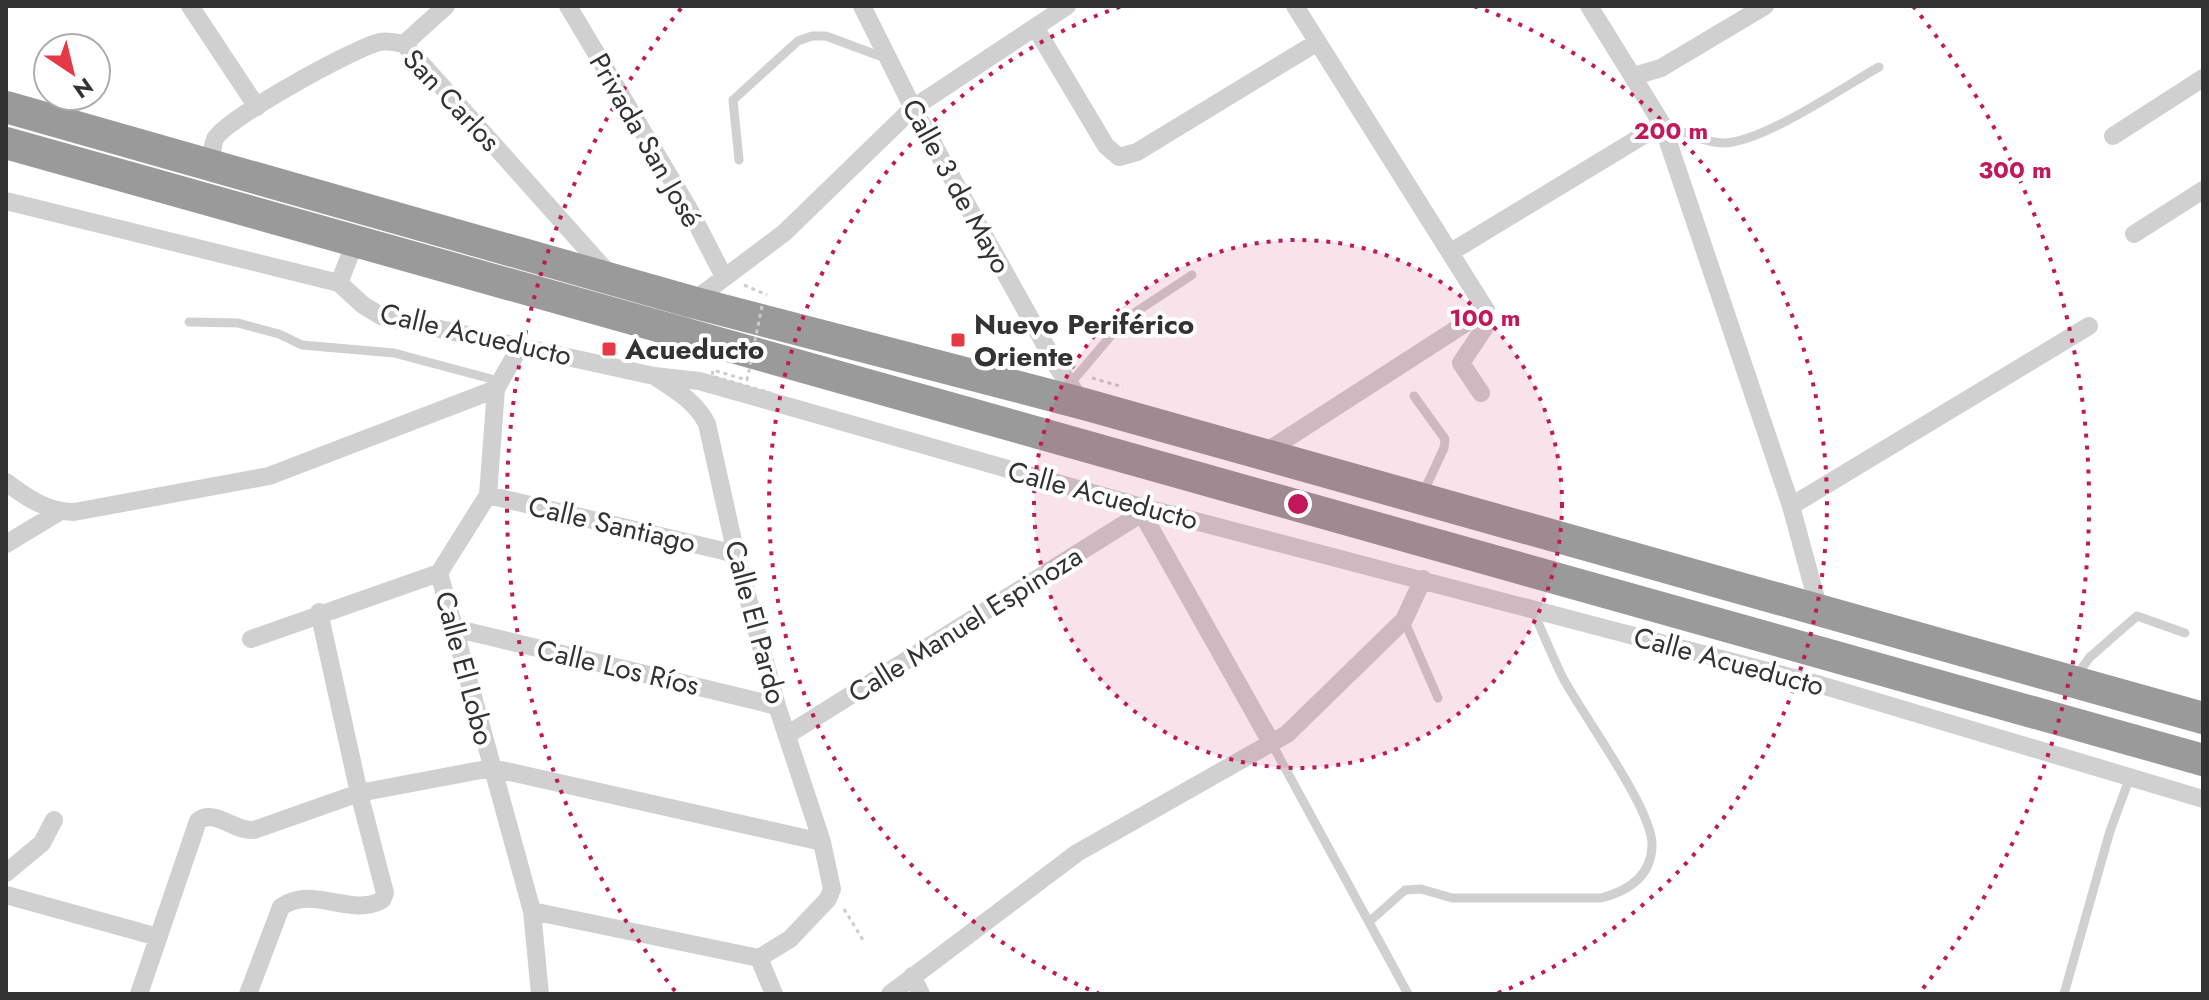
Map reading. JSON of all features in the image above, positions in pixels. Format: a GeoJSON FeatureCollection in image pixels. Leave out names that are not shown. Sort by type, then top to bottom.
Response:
{"type":"FeatureCollection","features":[{"type":"Feature","properties":{"kind":"highway"},"geometry":{"type":"LineString","coordinates":[[6,107],[611,276],[692,302],[1077,394],[1261,455],[2203,718]]}},
{"type":"Feature","properties":{"kind":"highway"},"geometry":{"type":"LineString","coordinates":[[6,143],[356,240],[1828,671],[2203,760]]}},
{"type":"Feature","properties":{"kind":"street"},"geometry":{"type":"LineString","coordinates":[[190,6],[257,107]]}},
{"type":"Feature","properties":{"kind":"street"},"geometry":{"type":"LineString","coordinates":[[404,44],[446,6]]}},
{"type":"Feature","properties":{"kind":"street","name":"Privada San José"},"geometry":{"type":"LineString","coordinates":[[568,6],[689,209],[723,275]]}},
{"type":"Feature","properties":{"kind":"street","name":"Calle 3 de Mayo"},"geometry":{"type":"LineString","coordinates":[[862,6],[913,108],[1077,394]]}},
{"type":"Feature","properties":{"kind":"street"},"geometry":{"type":"LineString","coordinates":[[692,302],[723,275],[784,233],[913,108],[1067,6]]}},
{"type":"Feature","properties":{"kind":"street"},"geometry":{"type":"LineString","coordinates":[[1295,6],[1486,310],[1485,327],[1461,363],[1481,393]]}},
{"type":"Feature","properties":{"kind":"street"},"geometry":{"type":"LineString","coordinates":[[1589,6],[1662,124],[1791,506],[1820,613]]}},
{"type":"Feature","properties":{"kind":"street"},"geometry":{"type":"LineString","coordinates":[[1634,76],[1661,68],[1765,6]]}},
{"type":"Feature","properties":{"kind":"street"},"geometry":{"type":"LineString","coordinates":[[1035,27],[1106,146],[1119,157],[1137,152],[1316,43]]}},
{"type":"Feature","properties":{"kind":"street","name":"San Carlos"},"geometry":{"type":"LineString","coordinates":[[212,163],[214,140],[257,107],[356,50],[383,41],[404,44],[611,276]]}},
{"type":"Feature","properties":{"kind":"street"},"geometry":{"type":"LineString","coordinates":[[2113,136],[2203,78]]}},
{"type":"Feature","properties":{"kind":"street"},"geometry":{"type":"LineString","coordinates":[[1451,252],[1662,124]]}},
{"type":"Feature","properties":{"kind":"street"},"geometry":{"type":"LineString","coordinates":[[2134,234],[2203,190]]}},
{"type":"Feature","properties":{"kind":"street","name":"Calle Acueducto"},"geometry":{"type":"LineString","coordinates":[[6,201],[339,283],[363,305],[381,316],[654,376],[699,381],[1140,510],[1531,608],[1828,671],[2130,777],[2203,799]]}},
{"type":"Feature","properties":{"kind":"street"},"geometry":{"type":"LineString","coordinates":[[339,283],[356,240]]}},
{"type":"Feature","properties":{"kind":"street"},"geometry":{"type":"LineString","coordinates":[[1261,455],[1486,310]]}},
{"type":"Feature","properties":{"kind":"street"},"geometry":{"type":"LineString","coordinates":[[1791,506],[2089,326]]}},
{"type":"Feature","properties":{"kind":"street","name":"Calle El Lobo"},"geometry":{"type":"LineString","coordinates":[[521,345],[498,385],[488,495],[439,573],[458,629],[532,911],[540,994]]}},
{"type":"Feature","properties":{"kind":"street","name":"Calle El Pardo"},"geometry":{"type":"LineString","coordinates":[[654,376],[685,396],[701,411],[707,424],[736,554],[777,706],[822,842],[832,889]]}},
{"type":"Feature","properties":{"kind":"street"},"geometry":{"type":"LineString","coordinates":[[6,544],[59,512],[269,476],[498,385]]}},
{"type":"Feature","properties":{"kind":"street"},"geometry":{"type":"LineString","coordinates":[[6,482],[26,497],[59,512]]}},
{"type":"Feature","properties":{"kind":"street","name":"Calle Santiago"},"geometry":{"type":"LineString","coordinates":[[488,495],[736,554]]}},
{"type":"Feature","properties":{"kind":"street"},"geometry":{"type":"LineString","coordinates":[[1140,510],[1272,744]]}},
{"type":"Feature","properties":{"kind":"street","name":"Calle Manuel Espinoza"},"geometry":{"type":"LineString","coordinates":[[787,735],[1140,510]]}},
{"type":"Feature","properties":{"kind":"street"},"geometry":{"type":"LineString","coordinates":[[251,639],[319,612],[439,573]]}},
{"type":"Feature","properties":{"kind":"street"},"geometry":{"type":"LineString","coordinates":[[890,994],[1077,853],[1287,734],[1404,620],[1423,579]]}},
{"type":"Feature","properties":{"kind":"street"},"geometry":{"type":"LineString","coordinates":[[248,994],[281,907],[293,899],[307,897],[366,907],[382,900],[385,884],[359,793],[319,612]]}},
{"type":"Feature","properties":{"kind":"street","name":"Calle Los Ríos"},"geometry":{"type":"LineString","coordinates":[[458,629],[777,706]]}},
{"type":"Feature","properties":{"kind":"street"},"geometry":{"type":"LineString","coordinates":[[139,994],[198,821],[204,816],[244,831],[254,830],[359,793],[492,768],[822,842]]}},
{"type":"Feature","properties":{"kind":"street"},"geometry":{"type":"LineString","coordinates":[[6,873],[42,843],[54,820]]}},
{"type":"Feature","properties":{"kind":"street"},"geometry":{"type":"LineString","coordinates":[[532,911],[759,958],[776,949],[828,899],[832,889]]}},
{"type":"Feature","properties":{"kind":"street"},"geometry":{"type":"LineString","coordinates":[[6,895],[158,937]]}},
{"type":"Feature","properties":{"kind":"street"},"geometry":{"type":"LineString","coordinates":[[759,958],[774,994]]}},
{"type":"Feature","properties":{"kind":"street"},"geometry":{"type":"LineString","coordinates":[[912,976],[921,994]]}},
{"type":"Feature","properties":{"kind":"lane"},"geometry":{"type":"LineString","coordinates":[[739,160],[733,100],[798,41],[826,36],[888,59]]}},
{"type":"Feature","properties":{"kind":"lane"},"geometry":{"type":"LineString","coordinates":[[1662,124],[1719,143],[1739,142],[1879,67]]}},
{"type":"Feature","properties":{"kind":"lane"},"geometry":{"type":"LineString","coordinates":[[1077,394],[1125,319],[1192,275]]}},
{"type":"Feature","properties":{"kind":"lane"},"geometry":{"type":"LineString","coordinates":[[189,322],[238,323],[279,334],[302,345],[394,353],[498,385]]}},
{"type":"Feature","properties":{"kind":"lane"},"geometry":{"type":"LineString","coordinates":[[1414,396],[1445,439],[1444,448],[1419,499]]}},
{"type":"Feature","properties":{"kind":"lane"},"geometry":{"type":"LineString","coordinates":[[1369,922],[1405,890],[1421,889],[1452,898],[1601,898],[1624,892],[1649,864],[1653,843],[1640,809],[1564,679],[1531,608]]}},
{"type":"Feature","properties":{"kind":"lane"},"geometry":{"type":"LineString","coordinates":[[2072,682],[2090,657],[2137,616],[2185,633]]}},
{"type":"Feature","properties":{"kind":"lane"},"geometry":{"type":"LineString","coordinates":[[1404,620],[1438,698]]}},
{"type":"Feature","properties":{"kind":"lane"},"geometry":{"type":"LineString","coordinates":[[1272,744],[1408,994]]}},
{"type":"Feature","properties":{"kind":"lane"},"geometry":{"type":"LineString","coordinates":[[2064,994],[2110,831],[2130,777]]}},
{"type":"Feature","properties":{"kind":"path"},"geometry":{"type":"LineString","coordinates":[[762,306],[747,380],[713,370],[712,376],[771,393]]}},
{"type":"Feature","properties":{"kind":"path"},"geometry":{"type":"LineString","coordinates":[[832,889],[863,940]]}},
{"type":"Feature","properties":{"kind":"place","name":"Nuevo Periférico Oriente"},"geometry":{"type":"Point","coordinates":[958,340]}},
{"type":"Feature","properties":{"kind":"place","name":"Acueducto"},"geometry":{"type":"Point","coordinates":[609,349]}}]}
